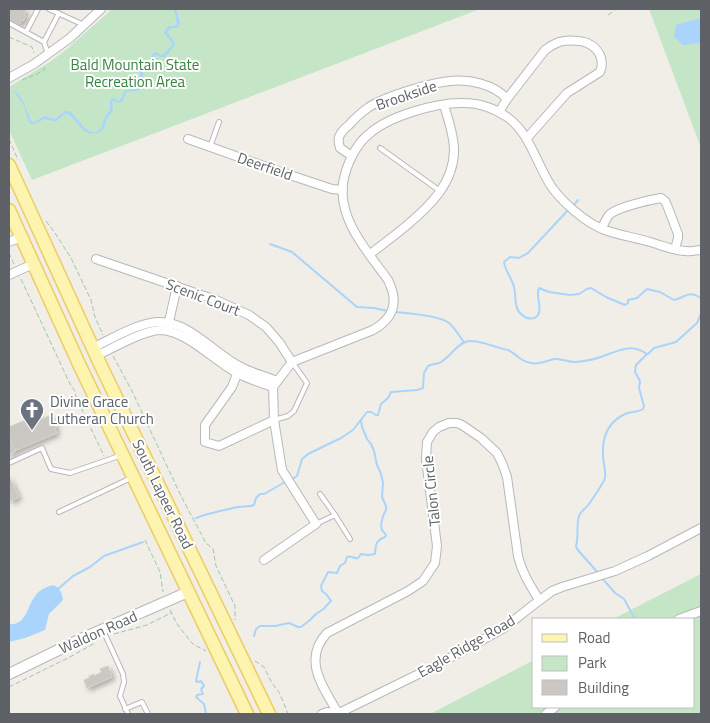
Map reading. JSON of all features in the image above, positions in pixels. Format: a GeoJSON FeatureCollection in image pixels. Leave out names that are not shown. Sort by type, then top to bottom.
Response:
{"type":"FeatureCollection","features":[{"type":"Feature","properties":{"kind":"main road","name":"South Lapeer Road"},"geometry":{"type":"LineString","coordinates":[[14,165],[41,224],[94,352],[269,714]]}},
{"type":"Feature","properties":{"kind":"main road","name":"South Lapeer Road"},"geometry":{"type":"LineString","coordinates":[[9,210],[16,236],[33,264],[247,714]]}},
{"type":"Feature","properties":{"kind":"main road"},"geometry":{"type":"LineString","coordinates":[[16,236],[22,233],[28,234],[41,224]]}},
{"type":"Feature","properties":{"kind":"main road"},"geometry":{"type":"LineString","coordinates":[[55,312],[64,307],[75,310]]}},
{"type":"Feature","properties":{"kind":"street"},"geometry":{"type":"LineString","coordinates":[[9,78],[28,68],[70,38],[101,9]]}},
{"type":"Feature","properties":{"kind":"street"},"geometry":{"type":"LineString","coordinates":[[499,112],[545,50],[551,45],[569,41],[587,43],[600,54],[603,60],[600,72],[567,93],[527,138]]}},
{"type":"Feature","properties":{"kind":"street","name":"Brookside"},"geometry":{"type":"LineString","coordinates":[[352,156],[340,148],[338,142],[340,136],[354,119],[370,107],[384,100],[413,90],[450,81],[469,82],[487,86],[503,94],[507,99]]}},
{"type":"Feature","properties":{"kind":"street"},"geometry":{"type":"LineString","coordinates":[[264,560],[316,524],[282,470],[274,420],[275,384],[292,362],[373,330],[382,325],[394,307],[392,287],[352,228],[348,219],[343,190],[343,182],[352,156],[359,144],[368,134],[383,123],[410,112],[434,106],[463,103],[481,105],[499,112],[508,117],[527,138],[538,164],[551,186],[567,205],[578,214],[602,228],[684,251],[701,250]]}},
{"type":"Feature","properties":{"kind":"street"},"geometry":{"type":"LineString","coordinates":[[370,254],[422,212],[440,191],[450,174],[454,151],[444,105]]}},
{"type":"Feature","properties":{"kind":"street","name":"Deerfield"},"geometry":{"type":"LineString","coordinates":[[188,139],[275,170],[343,190]]}},
{"type":"Feature","properties":{"kind":"street"},"geometry":{"type":"LineString","coordinates":[[602,228],[611,214],[624,208],[660,198],[665,200],[678,234],[676,249]]}},
{"type":"Feature","properties":{"kind":"street","name":"Scenic Court"},"geometry":{"type":"LineString","coordinates":[[96,259],[216,300],[249,315],[266,327],[292,362]]}},
{"type":"Feature","properties":{"kind":"street"},"geometry":{"type":"LineString","coordinates":[[9,276],[33,264]]}},
{"type":"Feature","properties":{"kind":"street"},"geometry":{"type":"LineString","coordinates":[[168,327],[177,286]]}},
{"type":"Feature","properties":{"kind":"street"},"geometry":{"type":"LineString","coordinates":[[94,352],[168,327],[238,370],[275,384]]}},
{"type":"Feature","properties":{"kind":"street"},"geometry":{"type":"LineString","coordinates":[[238,370],[232,387],[205,424],[205,442],[219,446],[274,420]]}},
{"type":"Feature","properties":{"kind":"street","name":"Talon Circle"},"geometry":{"type":"LineString","coordinates":[[338,714],[316,670],[314,661],[317,648],[320,640],[327,633],[408,591],[423,581],[435,563],[437,546],[426,459],[427,442],[433,432],[439,427],[449,423],[456,423],[462,426],[481,438],[500,458],[506,470],[520,567],[540,600]]}},
{"type":"Feature","properties":{"kind":"street","name":"Eagle Ridge Road"},"geometry":{"type":"LineString","coordinates":[[322,714],[327,712],[338,714],[435,666],[504,628],[552,591],[615,571],[701,528]]}},
{"type":"Feature","properties":{"kind":"street","name":"Waldon Road"},"geometry":{"type":"LineString","coordinates":[[9,674],[105,633],[188,592]]}},
{"type":"Feature","properties":{"kind":"street"},"geometry":{"type":"LineString","coordinates":[[682,618],[701,611]]}},
{"type":"Feature","properties":{"kind":"lane"},"geometry":{"type":"LineString","coordinates":[[26,32],[38,9]]}},
{"type":"Feature","properties":{"kind":"lane"},"geometry":{"type":"LineString","coordinates":[[49,9],[84,25]]}},
{"type":"Feature","properties":{"kind":"lane"},"geometry":{"type":"LineString","coordinates":[[44,42],[59,13]]}},
{"type":"Feature","properties":{"kind":"lane"},"geometry":{"type":"LineString","coordinates":[[9,23],[44,42],[48,54]]}},
{"type":"Feature","properties":{"kind":"lane"},"geometry":{"type":"LineString","coordinates":[[210,147],[219,122]]}},
{"type":"Feature","properties":{"kind":"lane"},"geometry":{"type":"LineString","coordinates":[[380,148],[440,191]]}},
{"type":"Feature","properties":{"kind":"lane"},"geometry":{"type":"LineString","coordinates":[[274,420],[288,416],[294,411],[307,384],[292,362]]}},
{"type":"Feature","properties":{"kind":"lane"},"geometry":{"type":"LineString","coordinates":[[9,463],[42,448],[51,469],[70,473],[122,454]]}},
{"type":"Feature","properties":{"kind":"lane"},"geometry":{"type":"LineString","coordinates":[[59,512],[134,478]]}},
{"type":"Feature","properties":{"kind":"lane"},"geometry":{"type":"LineString","coordinates":[[320,494],[350,539]]}},
{"type":"Feature","properties":{"kind":"lane"},"geometry":{"type":"LineString","coordinates":[[316,524],[335,515]]}},
{"type":"Feature","properties":{"kind":"lane"},"geometry":{"type":"LineString","coordinates":[[105,633],[123,674],[124,682],[120,696],[128,714]]}},
{"type":"Feature","properties":{"kind":"lane"},"geometry":{"type":"LineString","coordinates":[[125,709],[142,702],[148,714]]}},
{"type":"Feature","properties":{"kind":"path"},"geometry":{"type":"LineString","coordinates":[[608,15],[616,9]]}},
{"type":"Feature","properties":{"kind":"path"},"geometry":{"type":"LineString","coordinates":[[9,37],[32,47],[36,56]]}},
{"type":"Feature","properties":{"kind":"path"},"geometry":{"type":"LineString","coordinates":[[17,82],[46,69],[42,64]]}},
{"type":"Feature","properties":{"kind":"path"},"geometry":{"type":"LineString","coordinates":[[9,140],[14,165]]}},
{"type":"Feature","properties":{"kind":"path"},"geometry":{"type":"LineString","coordinates":[[41,224],[55,233],[71,258],[91,300],[105,339]]}},
{"type":"Feature","properties":{"kind":"path"},"geometry":{"type":"LineString","coordinates":[[9,252],[16,268]]}},
{"type":"Feature","properties":{"kind":"path"},"geometry":{"type":"LineString","coordinates":[[18,273],[75,391],[104,457]]}},
{"type":"Feature","properties":{"kind":"path"},"geometry":{"type":"LineString","coordinates":[[111,352],[204,539],[213,549],[216,566],[235,606],[236,624]]}},
{"type":"Feature","properties":{"kind":"path"},"geometry":{"type":"LineString","coordinates":[[145,540],[160,572],[164,596]]}},
{"type":"Feature","properties":{"kind":"path"},"geometry":{"type":"LineString","coordinates":[[169,607],[177,624],[191,642],[204,649],[209,655]]}},
{"type":"Feature","properties":{"kind":"path"},"geometry":{"type":"LineString","coordinates":[[9,687],[68,658],[105,633],[147,625],[171,612]]}},
{"type":"Feature","properties":{"kind":"path"},"geometry":{"type":"LineString","coordinates":[[254,660],[264,667],[280,694],[288,714]]}},
{"type":"Feature","properties":{"kind":"green space","name":"Bald Mountain State Recreation Area"},"geometry":{"type":"Polygon","coordinates":[[[112,9],[480,9],[32,180],[9,130],[9,87],[50,62],[112,9]]]}},
{"type":"Feature","properties":{"kind":"green space"},"geometry":{"type":"Polygon","coordinates":[[[649,9],[701,9],[701,148],[649,9]]]}},
{"type":"Feature","properties":{"kind":"green space"},"geometry":{"type":"Polygon","coordinates":[[[701,574],[701,714],[430,714],[532,661],[532,708],[695,708],[695,618],[615,618],[701,574]]]}},
{"type":"Feature","properties":{"kind":"water"},"geometry":{"type":"Polygon","coordinates":[[[174,9],[176,9],[180,23],[177,28],[171,28],[167,32],[175,43],[174,46],[165,57],[154,55],[152,64],[143,73],[145,84],[141,89],[126,92],[123,101],[119,103],[112,101],[113,111],[107,118],[104,128],[99,133],[92,134],[85,131],[66,113],[56,121],[44,119],[35,124],[30,124],[23,104],[13,90],[20,96],[32,122],[44,116],[55,119],[65,111],[69,111],[89,131],[97,132],[110,110],[110,100],[113,98],[118,101],[121,99],[124,91],[141,86],[140,72],[150,63],[152,54],[155,52],[161,55],[164,54],[172,45],[164,33],[167,27],[177,25],[174,9]]]}},
{"type":"Feature","properties":{"kind":"water"},"geometry":{"type":"Polygon","coordinates":[[[701,18],[701,43],[683,45],[674,37],[676,25],[701,18]]]}},
{"type":"Feature","properties":{"kind":"water"},"geometry":{"type":"Polygon","coordinates":[[[53,585],[60,591],[63,600],[49,614],[45,630],[9,642],[9,624],[20,622],[38,593],[44,588],[53,585]]]}},
{"type":"Feature","properties":{"kind":"building"},"geometry":{"type":"Polygon","coordinates":[[[9,9],[26,9],[24,15],[26,16],[19,25],[9,20],[9,9]]]}},
{"type":"Feature","properties":{"kind":"building","name":"Divine Grace Lutheran Church"},"geometry":{"type":"Polygon","coordinates":[[[40,414],[42,419],[51,415],[57,433],[14,450],[9,436],[9,427],[40,414]]]}},
{"type":"Feature","properties":{"kind":"building"},"geometry":{"type":"Polygon","coordinates":[[[9,436],[16,451],[10,454],[11,457],[9,458],[9,436]]]}},
{"type":"Feature","properties":{"kind":"building"},"geometry":{"type":"Polygon","coordinates":[[[9,476],[19,497],[10,501],[9,499],[9,476]]]}},
{"type":"Feature","properties":{"kind":"building"},"geometry":{"type":"Polygon","coordinates":[[[108,666],[112,677],[87,688],[84,680],[89,678],[89,676],[102,672],[100,669],[108,666]]]}},
{"type":"Feature","properties":{"kind":"waterway"},"geometry":{"type":"LineString","coordinates":[[573,206],[578,200]]}},
{"type":"Feature","properties":{"kind":"waterway"},"geometry":{"type":"LineString","coordinates":[[569,209],[528,253],[519,258],[510,257],[504,262],[514,287],[517,308],[522,315],[531,319],[538,315],[540,309],[539,288],[549,292],[570,295],[579,294],[591,288],[625,305],[628,303],[628,300],[637,298],[647,289],[660,292],[674,300],[690,294],[701,298]]}},
{"type":"Feature","properties":{"kind":"waterway"},"geometry":{"type":"LineString","coordinates":[[270,244],[292,252],[357,307],[388,311]]}},
{"type":"Feature","properties":{"kind":"waterway"},"geometry":{"type":"LineString","coordinates":[[395,312],[439,318],[449,323],[464,342]]}},
{"type":"Feature","properties":{"kind":"waterway"},"geometry":{"type":"LineString","coordinates":[[599,574],[576,546],[579,516],[605,478],[603,458],[605,436],[610,426],[619,417],[643,409],[644,406],[639,388],[640,381],[635,372],[636,365],[654,348],[676,342],[697,323],[701,314]]}},
{"type":"Feature","properties":{"kind":"waterway"},"geometry":{"type":"LineString","coordinates":[[292,479],[297,476],[302,459],[308,454],[353,430],[367,412],[378,415],[381,404],[388,398],[391,392],[423,388],[424,373],[428,366],[443,361],[466,342],[480,342],[508,350],[524,361],[534,363],[554,359],[573,362],[584,361],[599,358],[626,348],[636,349],[647,354]]}},
{"type":"Feature","properties":{"kind":"waterway"},"geometry":{"type":"LineString","coordinates":[[254,636],[256,629],[260,626],[275,626],[289,623],[301,627],[331,601],[322,591],[321,586],[328,572],[337,573],[347,557],[358,558],[361,554],[375,554],[379,540],[386,535],[381,525],[386,510],[382,497],[383,483],[374,451],[367,439],[361,421]]}},
{"type":"Feature","properties":{"kind":"waterway"},"geometry":{"type":"LineString","coordinates":[[196,518],[222,510],[254,505],[256,498],[260,494],[264,494],[287,481]]}},
{"type":"Feature","properties":{"kind":"waterway"},"geometry":{"type":"LineString","coordinates":[[58,589],[73,576],[90,567],[104,556],[143,542]]}},
{"type":"Feature","properties":{"kind":"waterway"},"geometry":{"type":"LineString","coordinates":[[602,578],[615,593],[624,599],[634,618]]}},
{"type":"Feature","properties":{"kind":"waterway"},"geometry":{"type":"LineString","coordinates":[[200,662],[196,681],[201,681],[204,686],[201,689],[203,694],[196,697],[204,704],[206,714]]}},
{"type":"Feature","properties":{"kind":"place","name":"Divine Grace Lutheran Church"},"geometry":{"type":"Point","coordinates":[32,431]}}]}
